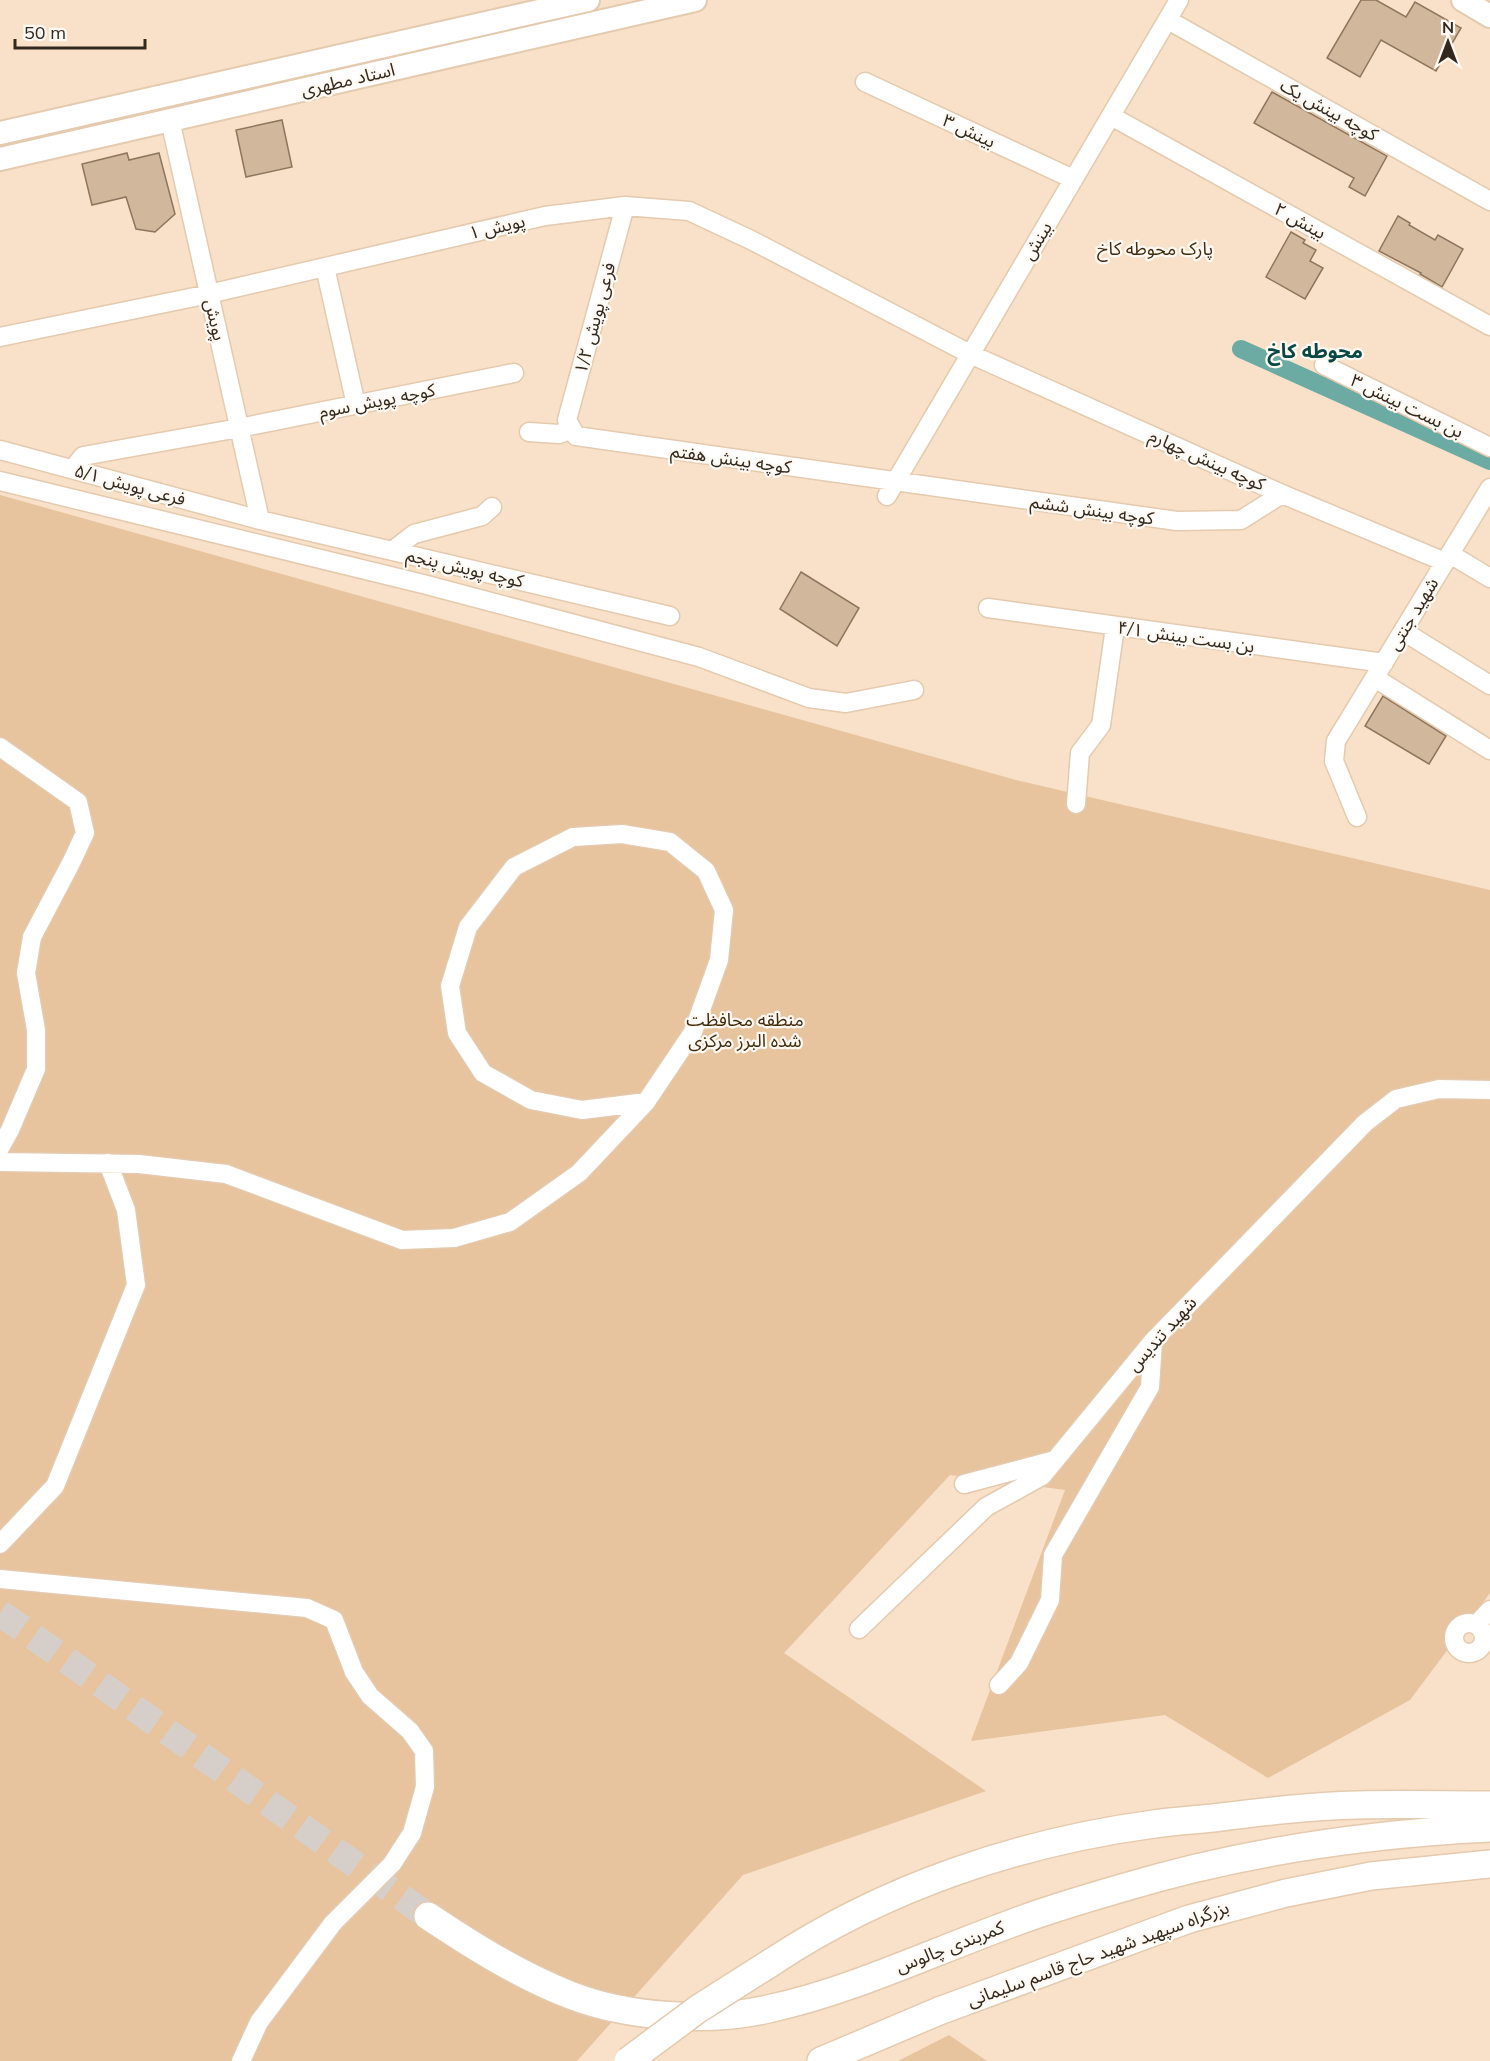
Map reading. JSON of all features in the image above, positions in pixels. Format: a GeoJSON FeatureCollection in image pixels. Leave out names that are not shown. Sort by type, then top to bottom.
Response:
{"type":"FeatureCollection","features":[{"type":"Feature","properties":{"kind":"highway"},"geometry":{"type":"LineString","coordinates":[[628,2061],[698,2009],[794,1947],[902,1892],[992,1859],[1072,1838],[1154,1824],[1296,1809],[1357,1805],[1488,1821]]}},
{"type":"Feature","properties":{"kind":"highway","name":"کمربندی چالوس"},"geometry":{"type":"LineString","coordinates":[[429,1916],[470,1944],[520,1972],[571,1996],[635,2012],[660,2015],[728,2015],[766,2010],[814,1997],[1012,1923],[1123,1887],[1230,1860],[1359,1838],[1488,1821]]}},
{"type":"Feature","properties":{"kind":"highway","name":"بزرگراه سپهبد شهید حاج قاسم سلیمانی"},"geometry":{"type":"LineString","coordinates":[[821,2061],[939,2011],[1188,1919],[1286,1893],[1371,1876],[1490,1863]]}},
{"type":"Feature","properties":{"kind":"main road","name":"استاد مطهری"},"geometry":{"type":"LineString","coordinates":[[0,133],[588,0]]}},
{"type":"Feature","properties":{"kind":"main road","name":"استاد مطهری"},"geometry":{"type":"LineString","coordinates":[[0,159],[695,0]]}},
{"type":"Feature","properties":{"kind":"main road"},"geometry":{"type":"LineString","coordinates":[[1463,0],[1490,16]]}},
{"type":"Feature","properties":{"kind":"street","name":"بینش"},"geometry":{"type":"LineString","coordinates":[[891,489],[1179,0]]}},
{"type":"Feature","properties":{"kind":"street","name":"کوچه بینش یک"},"geometry":{"type":"LineString","coordinates":[[1168,20],[1490,201]]}},
{"type":"Feature","properties":{"kind":"street","name":"بینش ۳"},"geometry":{"type":"LineString","coordinates":[[865,82],[1073,179]]}},
{"type":"Feature","properties":{"kind":"street","name":"بینش ۲"},"geometry":{"type":"LineString","coordinates":[[1111,116],[1490,326]]}},
{"type":"Feature","properties":{"kind":"street","name":"پویش"},"geometry":{"type":"LineString","coordinates":[[170,120],[260,520]]}},
{"type":"Feature","properties":{"kind":"street","name":"پویش ۱"},"geometry":{"type":"LineString","coordinates":[[0,337],[209,294],[545,216],[625,206],[689,211],[751,240],[970,354]]}},
{"type":"Feature","properties":{"kind":"street","name":"فرعی پویش ۱/۲"},"geometry":{"type":"LineString","coordinates":[[572,429],[567,420],[625,206]]}},
{"type":"Feature","properties":{"kind":"street"},"geometry":{"type":"LineString","coordinates":[[325,267],[356,405]]}},
{"type":"Feature","properties":{"kind":"street","name":"کوچه بینش چهارم"},"geometry":{"type":"LineString","coordinates":[[970,354],[1282,494],[1447,558],[1490,578]]}},
{"type":"Feature","properties":{"kind":"street","name":"بن بست بینش ۳"},"geometry":{"type":"LineString","coordinates":[[1324,365],[1490,447]]}},
{"type":"Feature","properties":{"kind":"street","name":"کوچه پویش سوم"},"geometry":{"type":"LineString","coordinates":[[73,469],[83,456],[514,374]]}},
{"type":"Feature","properties":{"kind":"street"},"geometry":{"type":"LineString","coordinates":[[529,432],[559,434],[572,429]]}},
{"type":"Feature","properties":{"kind":"street","name":"کوچه بینش هفتم"},"geometry":{"type":"LineString","coordinates":[[572,429],[576,436],[891,489]]}},
{"type":"Feature","properties":{"kind":"street","name":"فرعی پویش ۵/۱"},"geometry":{"type":"LineString","coordinates":[[0,450],[260,520]]}},
{"type":"Feature","properties":{"kind":"street"},"geometry":{"type":"LineString","coordinates":[[0,481],[423,584],[699,657],[809,698],[846,703],[914,690]]}},
{"type":"Feature","properties":{"kind":"street","name":"شهید جنتی"},"geometry":{"type":"LineString","coordinates":[[1357,817],[1334,761],[1336,741],[1490,488]]}},
{"type":"Feature","properties":{"kind":"street","name":"کوچه بینش ششم"},"geometry":{"type":"LineString","coordinates":[[891,489],[1177,521],[1241,520],[1282,494]]}},
{"type":"Feature","properties":{"kind":"street"},"geometry":{"type":"LineString","coordinates":[[392,551],[414,534],[482,516],[492,507]]}},
{"type":"Feature","properties":{"kind":"street","name":"کوچه پویش پنجم"},"geometry":{"type":"LineString","coordinates":[[260,520],[670,616]]}},
{"type":"Feature","properties":{"kind":"street","name":"بن بست بینش ۴/۱"},"geometry":{"type":"LineString","coordinates":[[988,609],[1379,670]]}},
{"type":"Feature","properties":{"kind":"street"},"geometry":{"type":"LineString","coordinates":[[1076,804],[1080,753],[1101,725],[1114,627]]}},
{"type":"Feature","properties":{"kind":"street"},"geometry":{"type":"LineString","coordinates":[[1403,632],[1490,685]]}},
{"type":"Feature","properties":{"kind":"street"},"geometry":{"type":"LineString","coordinates":[[1379,670],[1490,750]]}},
{"type":"Feature","properties":{"kind":"street"},"geometry":{"type":"LineString","coordinates":[[0,747],[78,802],[85,833],[32,937],[26,973],[36,1030],[36,1070],[0,1148]]}},
{"type":"Feature","properties":{"kind":"street"},"geometry":{"type":"LineString","coordinates":[[0,1162],[139,1164],[226,1174],[402,1240],[454,1238],[510,1222],[579,1173],[646,1102],[693,1032],[719,960],[724,910],[706,871],[670,842],[622,834],[573,837],[514,867],[468,927],[450,986],[457,1033],[483,1073],[531,1100],[582,1110],[646,1102]]}},
{"type":"Feature","properties":{"kind":"street","name":"شهید تندیس"},"geometry":{"type":"LineString","coordinates":[[859,1629],[986,1507],[1041,1476],[1153,1341],[1365,1123],[1396,1099],[1439,1089],[1490,1090]]}},
{"type":"Feature","properties":{"kind":"street"},"geometry":{"type":"LineString","coordinates":[[0,1544],[55,1486],[136,1285],[126,1209],[108,1163]]}},
{"type":"Feature","properties":{"kind":"street"},"geometry":{"type":"LineString","coordinates":[[999,1685],[1019,1663],[1050,1600],[1053,1555],[1150,1387],[1153,1341]]}},
{"type":"Feature","properties":{"kind":"street"},"geometry":{"type":"LineString","coordinates":[[964,1484],[1055,1460]]}},
{"type":"Feature","properties":{"kind":"street"},"geometry":{"type":"LineString","coordinates":[[0,1579],[307,1608],[334,1620],[354,1672],[370,1696],[410,1731],[424,1751],[425,1787],[412,1833],[392,1864],[333,1923],[259,2022],[241,2061]]}},
{"type":"Feature","properties":{"kind":"street"},"geometry":{"type":"LineString","coordinates":[[1476,1625],[1490,1611]]}},
{"type":"Feature","properties":{"kind":"street"},"geometry":{"type":"LineString","coordinates":[[1467,1623],[1476,1625],[1480,1628],[1484,1638],[1485,1651],[1473,1653],[1459,1650],[1454,1641],[1455,1632],[1467,1623]]}},
{"type":"Feature","properties":{"kind":"green space","name":"منطقه محافظت شده البرز مرکزی"},"geometry":{"type":"Polygon","coordinates":[[[0,0],[1490,0],[1490,2061],[0,2061],[0,0]]]}},
{"type":"Feature","properties":{"kind":"green space"},"geometry":{"type":"Polygon","coordinates":[[[0,495],[1016,780],[1490,890],[1490,1593],[1410,1700],[1268,1778],[1165,1715],[971,1741],[1065,1490],[950,1475],[784,1653],[986,1791],[743,1875],[577,2061],[0,2061],[0,495]]]}},
{"type":"Feature","properties":{"kind":"green space"},"geometry":{"type":"Polygon","coordinates":[[[949,2035],[987,2061],[898,2061],[949,2035]]]}},
{"type":"Feature","properties":{"kind":"building"},"geometry":{"type":"Polygon","coordinates":[[[1361,0],[1376,0],[1406,17],[1415,2],[1461,28],[1436,71],[1381,40],[1360,77],[1327,58],[1361,0]]]}},
{"type":"Feature","properties":{"kind":"building"},"geometry":{"type":"Polygon","coordinates":[[[1272,92],[1387,156],[1365,196],[1349,187],[1354,178],[1254,123],[1272,92]]]}},
{"type":"Feature","properties":{"kind":"building"},"geometry":{"type":"Polygon","coordinates":[[[282,120],[292,167],[246,177],[236,130],[282,120]]]}},
{"type":"Feature","properties":{"kind":"building"},"geometry":{"type":"Polygon","coordinates":[[[127,153],[129,160],[159,153],[175,214],[155,232],[136,229],[126,197],[92,205],[82,164],[127,153]]]}},
{"type":"Feature","properties":{"kind":"building"},"geometry":{"type":"Polygon","coordinates":[[[1398,216],[1435,240],[1438,235],[1463,249],[1442,287],[1379,251],[1398,216]]]}},
{"type":"Feature","properties":{"kind":"building"},"geometry":{"type":"Polygon","coordinates":[[[1291,232],[1305,240],[1303,243],[1316,250],[1310,261],[1323,268],[1305,299],[1266,277],[1291,232]]]}},
{"type":"Feature","properties":{"kind":"building"},"geometry":{"type":"Polygon","coordinates":[[[801,572],[859,608],[837,646],[780,609],[801,572]]]}},
{"type":"Feature","properties":{"kind":"building"},"geometry":{"type":"Polygon","coordinates":[[[1383,696],[1446,736],[1429,764],[1365,726],[1383,696]]]}},
{"type":"Feature","properties":{"kind":"waterway"},"geometry":{"type":"LineString","coordinates":[[1241,349],[1490,461]]}},
{"type":"Feature","properties":{"kind":"tunnel"},"geometry":{"type":"LineString","coordinates":[[0,1613],[428,1916]]}},
{"type":"Feature","properties":{"kind":"district","name":"محوطه کاخ"},"geometry":{"type":"Point","coordinates":[1315,351]}},
{"type":"Feature","properties":{"kind":"park label","name":"پارک محوطه کاخ"},"geometry":{"type":"Point","coordinates":[1155,249]}}]}
